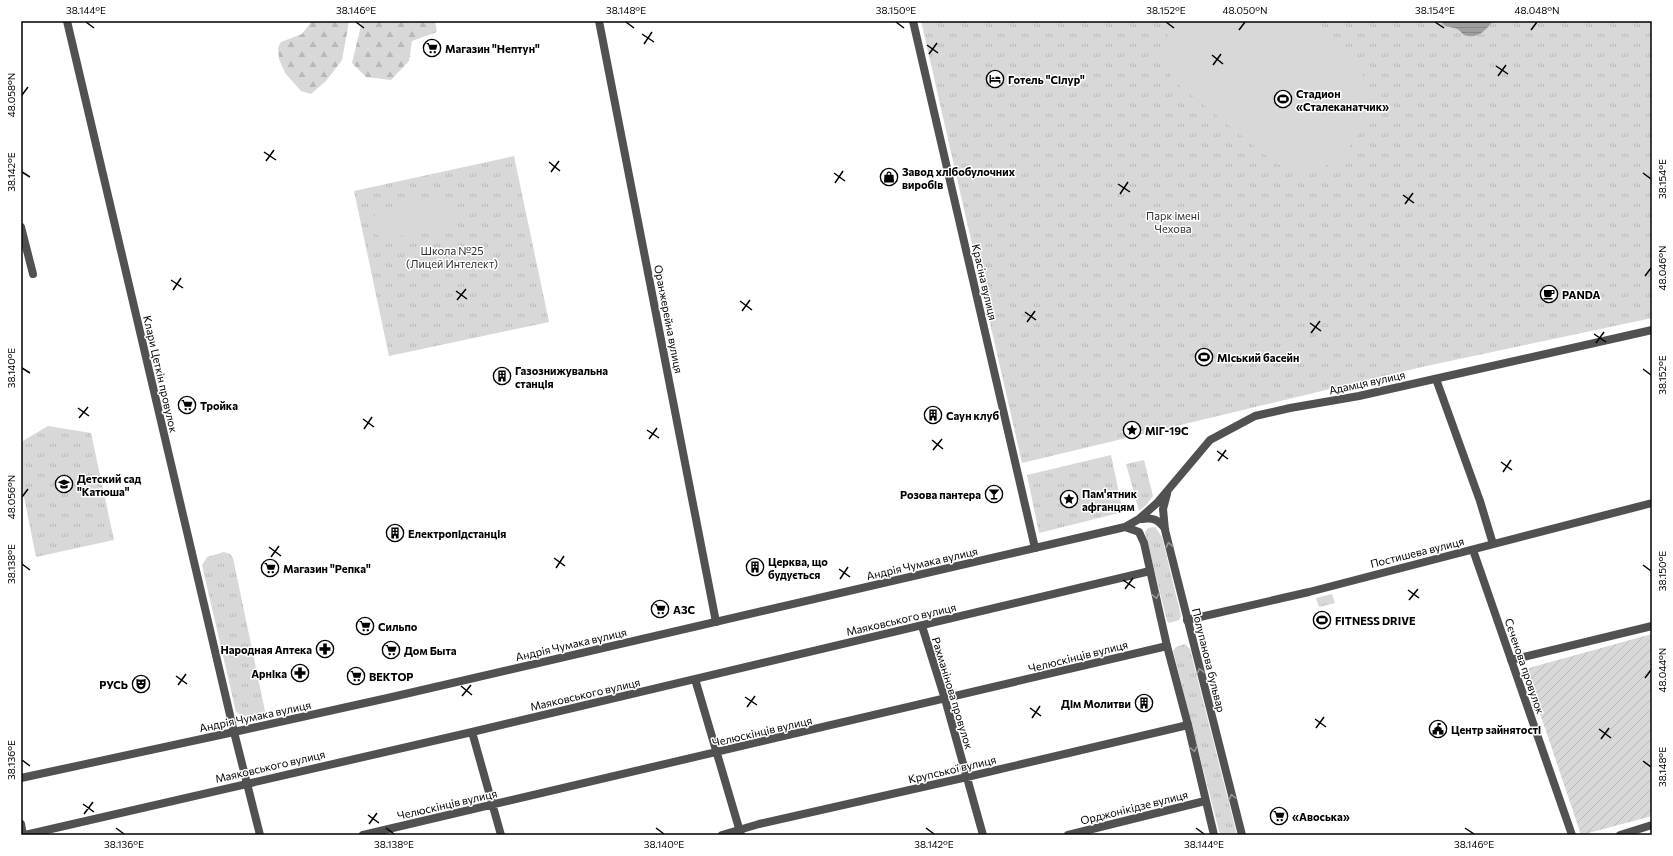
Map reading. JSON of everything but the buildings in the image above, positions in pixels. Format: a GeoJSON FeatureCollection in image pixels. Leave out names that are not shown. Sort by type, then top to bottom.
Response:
{"type":"FeatureCollection","features":[{"type":"Feature","properties":{"kind":"street","name":"Клари Цеткін провулок"},"geometry":{"type":"LineString","coordinates":[[67,21],[246,783],[260,835]]}},
{"type":"Feature","properties":{"kind":"street","name":"Оранжерейна вулиця"},"geometry":{"type":"LineString","coordinates":[[599,21],[607,54],[716,622]]}},
{"type":"Feature","properties":{"kind":"street","name":"Красіна вулиця"},"geometry":{"type":"LineString","coordinates":[[913,21],[1035,548]]}},
{"type":"Feature","properties":{"kind":"street"},"geometry":{"type":"LineString","coordinates":[[21,227],[33,274]]}},
{"type":"Feature","properties":{"kind":"street","name":"Адамця вулиця"},"geometry":{"type":"LineString","coordinates":[[1125,526],[1139,519],[1157,503],[1210,440],[1255,416],[1290,408],[1359,396],[1652,330]]}},
{"type":"Feature","properties":{"kind":"street"},"geometry":{"type":"LineString","coordinates":[[1436,379],[1480,501],[1493,544]]}},
{"type":"Feature","properties":{"kind":"street","name":"Полупанова бульвар"},"geometry":{"type":"LineString","coordinates":[[1168,490],[1163,510],[1165,530],[1242,835]]}},
{"type":"Feature","properties":{"kind":"street","name":"Постишева вулиця"},"geometry":{"type":"LineString","coordinates":[[1187,620],[1309,592],[1652,503]]}},
{"type":"Feature","properties":{"kind":"street"},"geometry":{"type":"LineString","coordinates":[[1139,519],[1150,517],[1160,522],[1165,530]]}},
{"type":"Feature","properties":{"kind":"street","name":"Андрія Чумака вулиця"},"geometry":{"type":"LineString","coordinates":[[21,778],[234,732],[716,622],[1125,526]]}},
{"type":"Feature","properties":{"kind":"street"},"geometry":{"type":"LineString","coordinates":[[1125,526],[1139,532],[1150,571],[1214,835]]}},
{"type":"Feature","properties":{"kind":"street","name":"Сєченова провулок"},"geometry":{"type":"LineString","coordinates":[[1473,550],[1572,835]]}},
{"type":"Feature","properties":{"kind":"street","name":"Маяковського вулиця"},"geometry":{"type":"LineString","coordinates":[[24,835],[472,732],[1150,571]]}},
{"type":"Feature","properties":{"kind":"street","name":"Рахманінова провулок"},"geometry":{"type":"LineString","coordinates":[[922,626],[945,700],[983,835]]}},
{"type":"Feature","properties":{"kind":"street"},"geometry":{"type":"LineString","coordinates":[[1511,660],[1652,626]]}},
{"type":"Feature","properties":{"kind":"street","name":"Челюскінців вулиця"},"geometry":{"type":"LineString","coordinates":[[363,835],[945,700],[1167,646]]}},
{"type":"Feature","properties":{"kind":"street"},"geometry":{"type":"LineString","coordinates":[[695,679],[740,833]]}},
{"type":"Feature","properties":{"kind":"street","name":"Крупської вулиця"},"geometry":{"type":"LineString","coordinates":[[722,835],[740,833],[758,824],[1188,725]]}},
{"type":"Feature","properties":{"kind":"street"},"geometry":{"type":"LineString","coordinates":[[472,732],[501,835]]}},
{"type":"Feature","properties":{"kind":"street","name":"Орджонікідзе вулиця"},"geometry":{"type":"LineString","coordinates":[[1068,835],[1205,801]]}},
{"type":"Feature","properties":{"kind":"street"},"geometry":{"type":"LineString","coordinates":[[21,824],[24,835]]}},
{"type":"Feature","properties":{"kind":"street"},"geometry":{"type":"LineString","coordinates":[[1620,835],[1652,825]]}},
{"type":"Feature","properties":{"kind":"green space","name":"Стадион «Сталеканатчик»"},"geometry":{"type":"Polygon","coordinates":[[[1291,20],[1301,22],[1308,26],[1350,60],[1365,80],[1368,94],[1368,109],[1364,124],[1356,138],[1347,150],[1335,161],[1322,168],[1308,172],[1299,172],[1290,170],[1274,162],[1174,81],[1165,59],[1167,36],[1173,21],[1291,20]]]}},
{"type":"Feature","properties":{"kind":"green space"},"geometry":{"type":"Polygon","coordinates":[[[312,21],[349,21],[342,60],[326,81],[311,94],[301,91],[285,73],[279,59],[278,48],[281,42],[302,34],[312,21]]]}},
{"type":"Feature","properties":{"kind":"green space"},"geometry":{"type":"Polygon","coordinates":[[[362,21],[435,21],[437,32],[412,41],[409,61],[391,80],[366,77],[352,63],[362,21]]]}},
{"type":"Feature","properties":{"kind":"green space","name":"Парк імені Чехова"},"geometry":{"type":"Polygon","coordinates":[[[921,21],[1652,21],[1652,318],[1422,367],[1022,463],[921,21]]]}},
{"type":"Feature","properties":{"kind":"green space","name":"Школа №25 (Лицей Интелект)"},"geometry":{"type":"Polygon","coordinates":[[[514,156],[549,322],[389,356],[354,191],[514,156]]]}},
{"type":"Feature","properties":{"kind":"green space"},"geometry":{"type":"Polygon","coordinates":[[[442,195],[452,201],[456,209],[454,218],[447,226],[386,240],[377,235],[373,228],[373,219],[378,210],[442,195]]]}},
{"type":"Feature","properties":{"kind":"green space"},"geometry":{"type":"Polygon","coordinates":[[[48,426],[91,433],[114,540],[36,557],[21,482],[21,442],[48,426]]]}},
{"type":"Feature","properties":{"kind":"green space"},"geometry":{"type":"Polygon","coordinates":[[[1111,455],[1123,512],[1039,533],[1027,475],[1111,455]]]}},
{"type":"Feature","properties":{"kind":"green space"},"geometry":{"type":"Polygon","coordinates":[[[1144,460],[1153,496],[1139,511],[1126,464],[1144,460]]]}},
{"type":"Feature","properties":{"kind":"green space"},"geometry":{"type":"Polygon","coordinates":[[[1148,528],[1156,528],[1162,537],[1181,616],[1179,620],[1169,623],[1167,621],[1145,532],[1148,528]]]}},
{"type":"Feature","properties":{"kind":"green space"},"geometry":{"type":"Polygon","coordinates":[[[224,552],[230,554],[233,558],[265,711],[262,716],[255,718],[246,717],[236,712],[202,565],[207,557],[224,552]]]}},
{"type":"Feature","properties":{"kind":"green space"},"geometry":{"type":"Polygon","coordinates":[[[1332,594],[1335,603],[1319,607],[1316,598],[1332,594]]]}},
{"type":"Feature","properties":{"kind":"green space"},"geometry":{"type":"Polygon","coordinates":[[[1652,634],[1652,816],[1581,835],[1525,669],[1652,634]]]}},
{"type":"Feature","properties":{"kind":"green space"},"geometry":{"type":"Polygon","coordinates":[[[1185,644],[1190,649],[1237,835],[1220,835],[1173,651],[1176,647],[1185,644]]]}},
{"type":"Feature","properties":{"kind":"shaded area"},"geometry":{"type":"Polygon","coordinates":[[[1441,21],[1493,21],[1481,33],[1469,36],[1464,35],[1458,29],[1446,26],[1441,21]]]}},
{"type":"Feature","properties":{"kind":"place","name":"Магазин \"Нептун\""},"geometry":{"type":"Point","coordinates":[432,48]}},
{"type":"Feature","properties":{"kind":"place","name":"Готель \"Сілур\""},"geometry":{"type":"Point","coordinates":[995,79]}},
{"type":"Feature","properties":{"kind":"place","name":"Стадион «Сталеканатчик»"},"geometry":{"type":"Point","coordinates":[1283,99]}},
{"type":"Feature","properties":{"kind":"place","name":"Завод хлібобулочних виробів"},"geometry":{"type":"Point","coordinates":[889,177]}},
{"type":"Feature","properties":{"kind":"place","name":"PANDA"},"geometry":{"type":"Point","coordinates":[1549,294]}},
{"type":"Feature","properties":{"kind":"place","name":"Міський басейн"},"geometry":{"type":"Point","coordinates":[1204,357]}},
{"type":"Feature","properties":{"kind":"place","name":"Газознижувальна станція"},"geometry":{"type":"Point","coordinates":[502,376]}},
{"type":"Feature","properties":{"kind":"place","name":"Тройка"},"geometry":{"type":"Point","coordinates":[187,405]}},
{"type":"Feature","properties":{"kind":"place","name":"Саун клуб"},"geometry":{"type":"Point","coordinates":[933,415]}},
{"type":"Feature","properties":{"kind":"place","name":"МіГ-19С"},"geometry":{"type":"Point","coordinates":[1132,430]}},
{"type":"Feature","properties":{"kind":"place","name":"Детский сад \"Катюша\""},"geometry":{"type":"Point","coordinates":[64,484]}},
{"type":"Feature","properties":{"kind":"place","name":"Розова пантера"},"geometry":{"type":"Point","coordinates":[994,494]}},
{"type":"Feature","properties":{"kind":"place","name":"Пам'ятник афганцям"},"geometry":{"type":"Point","coordinates":[1069,499]}},
{"type":"Feature","properties":{"kind":"place","name":"Електропідстанція"},"geometry":{"type":"Point","coordinates":[395,533]}},
{"type":"Feature","properties":{"kind":"place","name":"Церква, що будується"},"geometry":{"type":"Point","coordinates":[755,567]}},
{"type":"Feature","properties":{"kind":"place","name":"Магазин \"Репка\""},"geometry":{"type":"Point","coordinates":[270,568]}},
{"type":"Feature","properties":{"kind":"place","name":"АЗС"},"geometry":{"type":"Point","coordinates":[660,609]}},
{"type":"Feature","properties":{"kind":"place","name":"FITNESS DRIVE"},"geometry":{"type":"Point","coordinates":[1322,620]}},
{"type":"Feature","properties":{"kind":"place","name":"Сильпо"},"geometry":{"type":"Point","coordinates":[365,626]}},
{"type":"Feature","properties":{"kind":"place","name":"Народная Аптека"},"geometry":{"type":"Point","coordinates":[325,649]}},
{"type":"Feature","properties":{"kind":"place","name":"Дом Быта"},"geometry":{"type":"Point","coordinates":[391,650]}},
{"type":"Feature","properties":{"kind":"place","name":"Арніка"},"geometry":{"type":"Point","coordinates":[300,673]}},
{"type":"Feature","properties":{"kind":"place","name":"ВЕКТОР"},"geometry":{"type":"Point","coordinates":[356,676]}},
{"type":"Feature","properties":{"kind":"place","name":"РУСЬ"},"geometry":{"type":"Point","coordinates":[141,684]}},
{"type":"Feature","properties":{"kind":"place","name":"Дім Молитви"},"geometry":{"type":"Point","coordinates":[1144,703]}},
{"type":"Feature","properties":{"kind":"place","name":"Центр зайнятості"},"geometry":{"type":"Point","coordinates":[1438,729]}},
{"type":"Feature","properties":{"kind":"place","name":"«Авоська»"},"geometry":{"type":"Point","coordinates":[1279,816]}}]}
